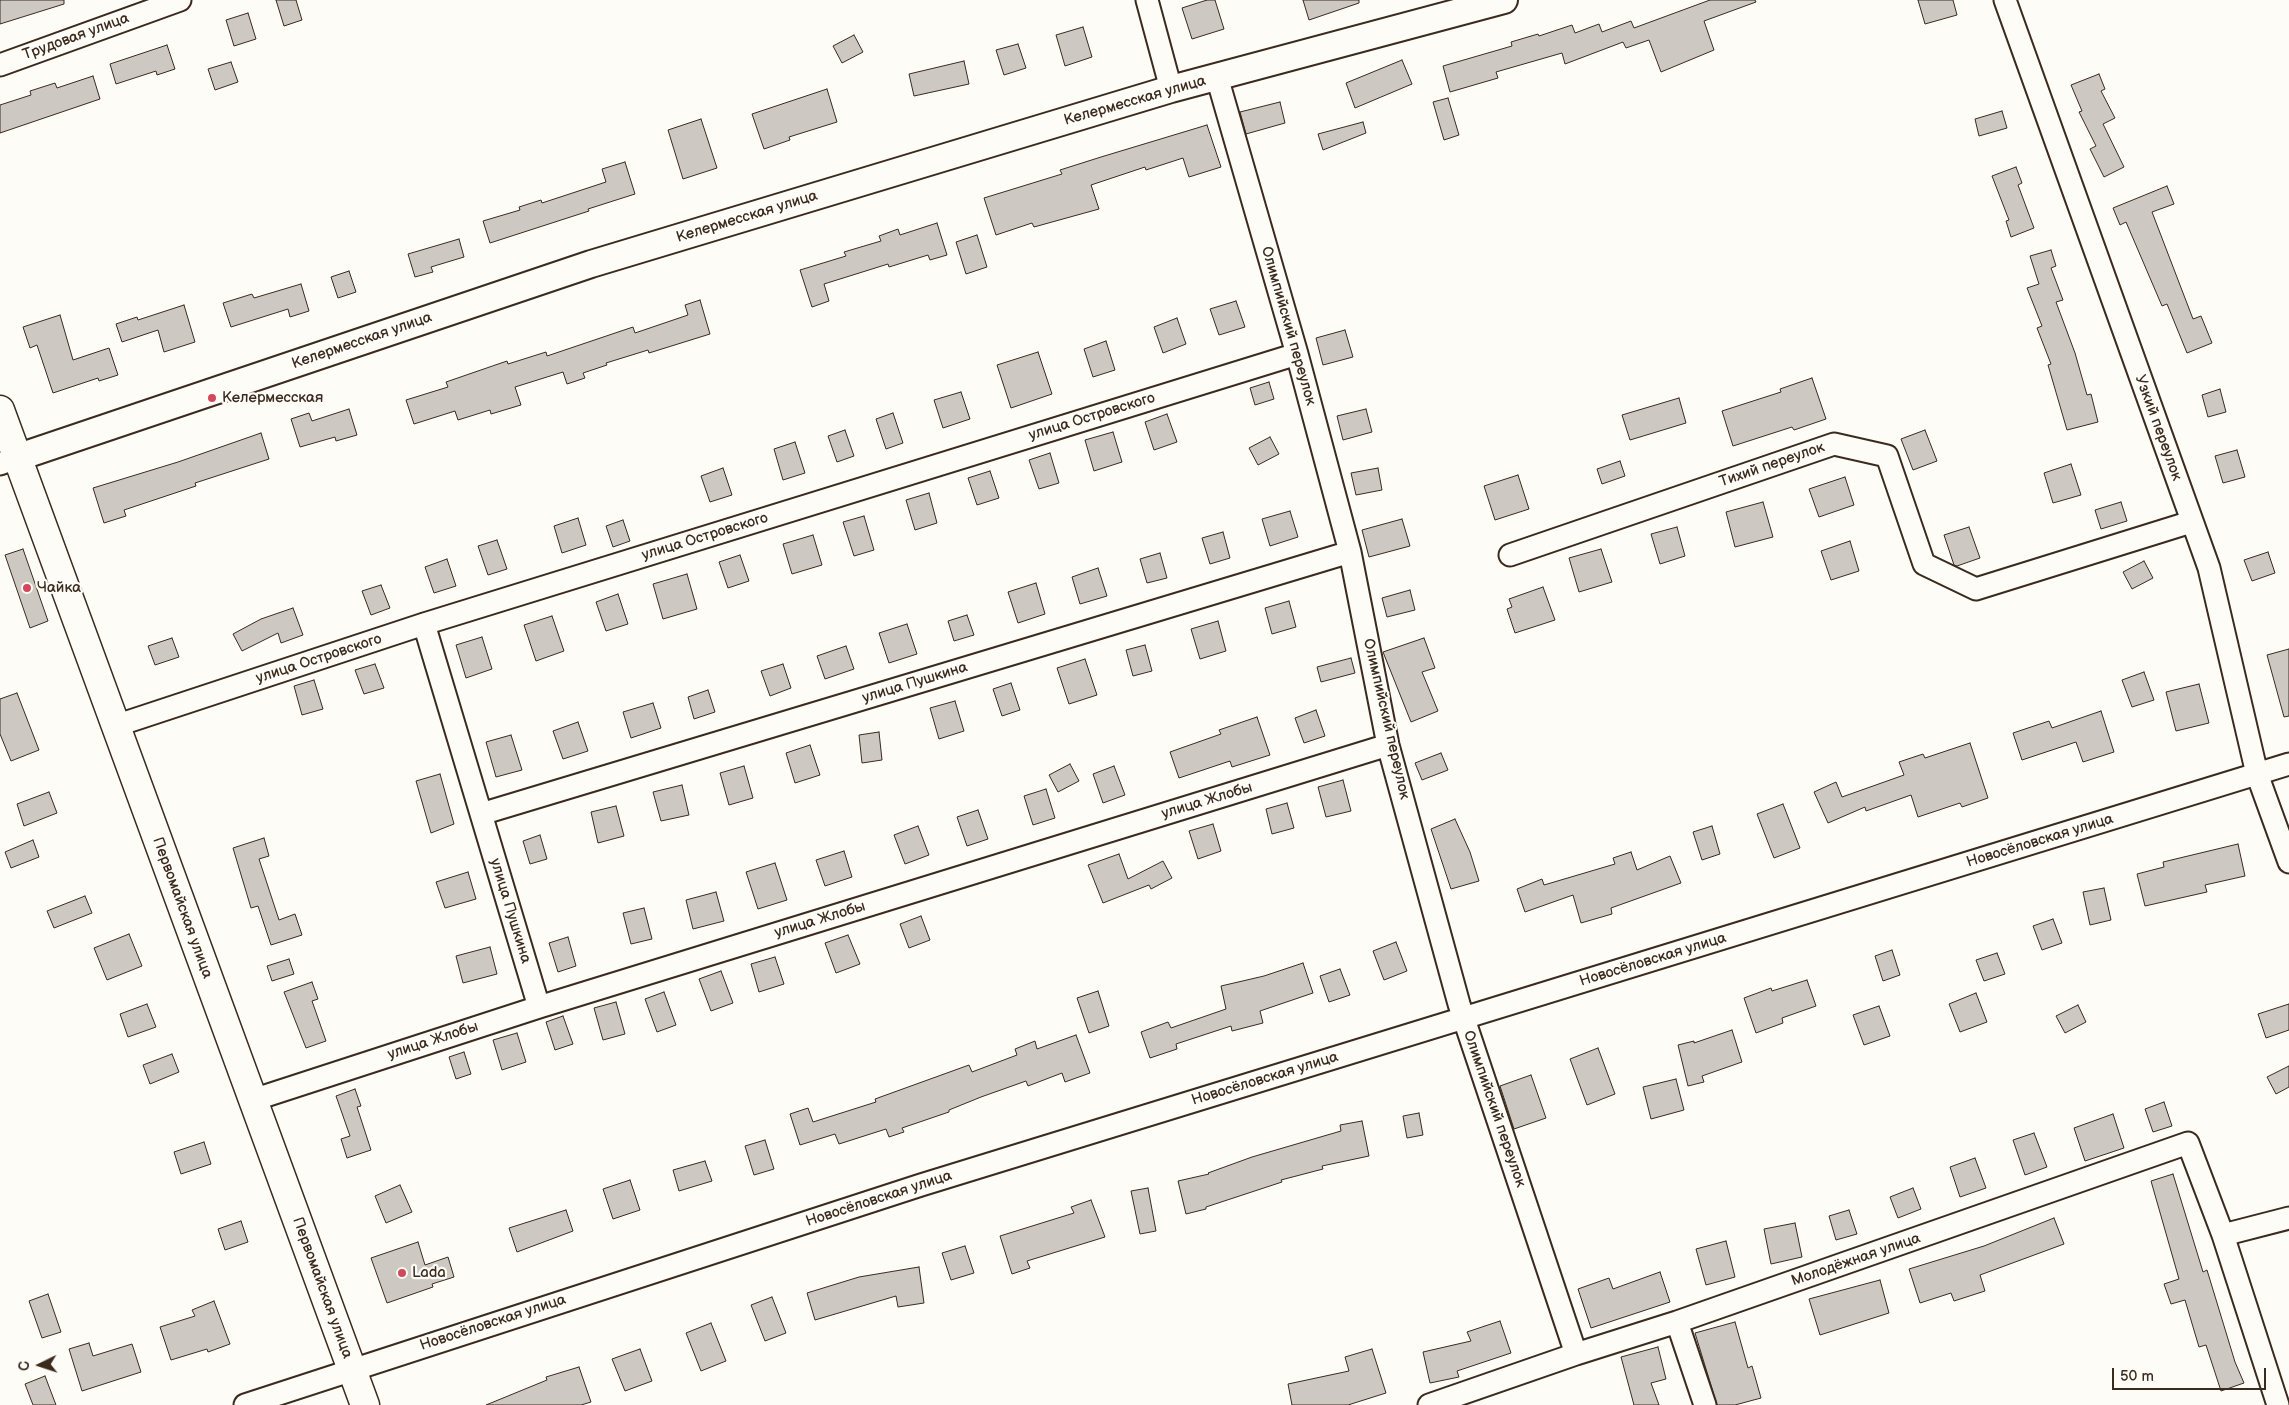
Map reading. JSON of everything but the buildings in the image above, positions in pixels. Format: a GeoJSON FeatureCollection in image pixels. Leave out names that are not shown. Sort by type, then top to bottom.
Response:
{"type":"FeatureCollection","features":[{"type":"Feature","properties":{"kind":"main road","name":"Первомайская улица"},"geometry":{"type":"LineString","coordinates":[[0,410],[8,461],[115,726],[365,1405]]}},
{"type":"Feature","properties":{"kind":"street","name":"Трудовая улица"},"geometry":{"type":"LineString","coordinates":[[0,65],[180,0]]}},
{"type":"Feature","properties":{"kind":"street"},"geometry":{"type":"LineString","coordinates":[[1147,0],[1171,89]]}},
{"type":"Feature","properties":{"kind":"street","name":"Келермесская улица"},"geometry":{"type":"LineString","coordinates":[[8,461],[591,264],[1171,89],[1504,0]]}},
{"type":"Feature","properties":{"kind":"street","name":"Узкий переулок"},"geometry":{"type":"LineString","coordinates":[[2005,0],[2208,568],[2257,774],[2289,862]]}},
{"type":"Feature","properties":{"kind":"street","name":"Олимпийский переулок"},"geometry":{"type":"LineString","coordinates":[[1217,78],[1297,354],[1350,552],[1388,745],[1463,1018],[1576,1354]]}},
{"type":"Feature","properties":{"kind":"street","name":"улица Островского"},"geometry":{"type":"LineString","coordinates":[[115,726],[424,624],[1297,354]]}},
{"type":"Feature","properties":{"kind":"street","name":"Тихий переулок"},"geometry":{"type":"LineString","coordinates":[[1510,555],[1834,444],[1887,456],[1924,564],[1976,589],[2191,522]]}},
{"type":"Feature","properties":{"kind":"street","name":"улица Пушкина"},"geometry":{"type":"LineString","coordinates":[[481,814],[1350,552]]}},
{"type":"Feature","properties":{"kind":"street","name":"улица Пушкина"},"geometry":{"type":"LineString","coordinates":[[424,624],[539,1007]]}},
{"type":"Feature","properties":{"kind":"street","name":"улица Жлобы"},"geometry":{"type":"LineString","coordinates":[[252,1100],[539,1007],[1388,745]]}},
{"type":"Feature","properties":{"kind":"street","name":"Новосёловская улица"},"geometry":{"type":"LineString","coordinates":[[246,1405],[930,1182],[2289,764]]}},
{"type":"Feature","properties":{"kind":"street","name":"Молодёжная улица"},"geometry":{"type":"LineString","coordinates":[[1429,1405],[1576,1354],[1677,1322],[2188,1143],[2223,1235],[2278,1405]]}},
{"type":"Feature","properties":{"kind":"street"},"geometry":{"type":"LineString","coordinates":[[2223,1235],[2289,1218]]}},
{"type":"Feature","properties":{"kind":"street"},"geometry":{"type":"LineString","coordinates":[[1677,1322],[1705,1405]]}},
{"type":"Feature","properties":{"kind":"place","name":"Келермесская"},"geometry":{"type":"Point","coordinates":[212,398]}},
{"type":"Feature","properties":{"kind":"place","name":"Чайка"},"geometry":{"type":"Point","coordinates":[27,588]}},
{"type":"Feature","properties":{"kind":"place","name":"Lada"},"geometry":{"type":"Point","coordinates":[402,1273]}}]}
